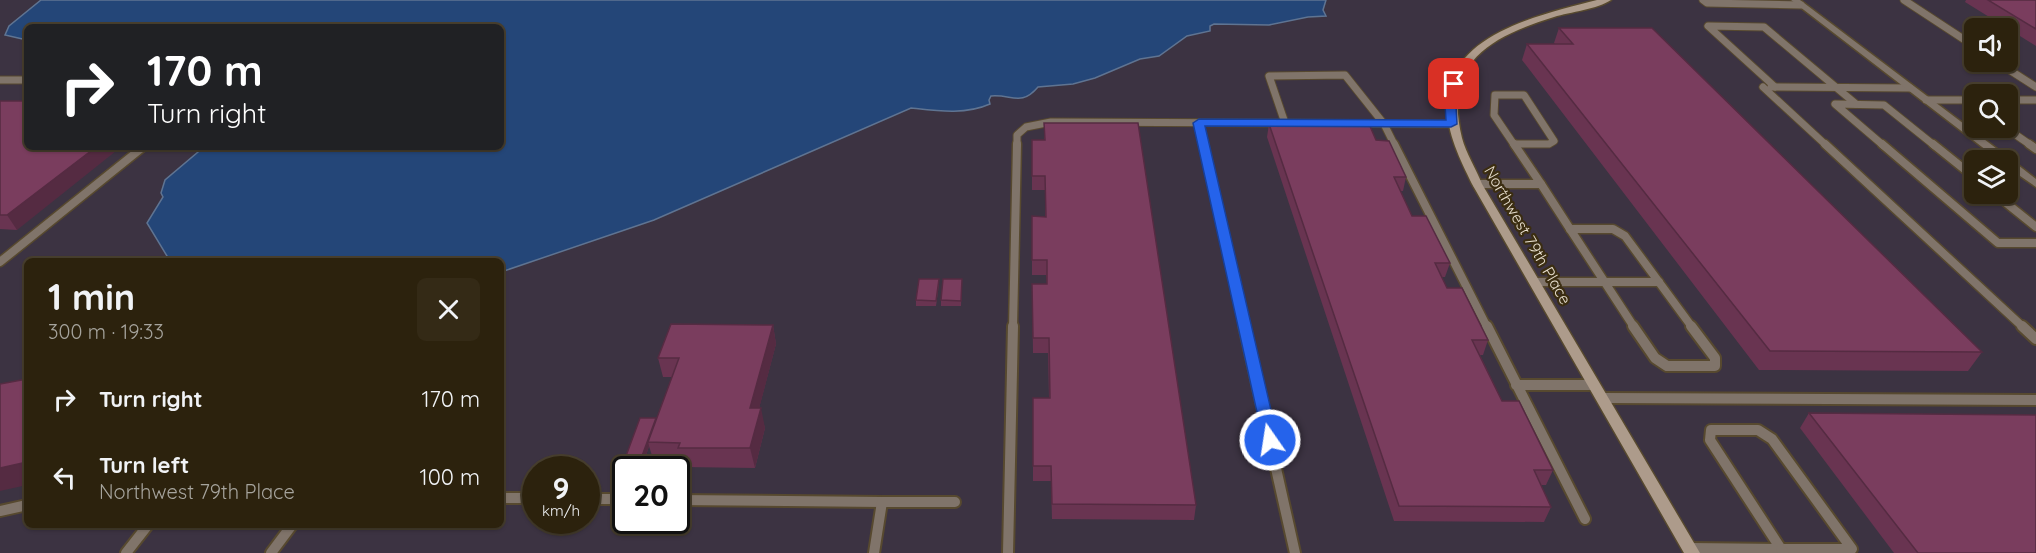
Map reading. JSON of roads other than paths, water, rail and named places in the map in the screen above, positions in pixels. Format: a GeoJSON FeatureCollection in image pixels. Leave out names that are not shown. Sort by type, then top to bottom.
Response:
{"type":"FeatureCollection","features":[{"type":"Feature","properties":{"kind":"main road","name":"Northwest 79th Place"},"geometry":{"type":"LineString","coordinates":[[1606,0],[1537,19],[1509,30],[1484,45],[1465,64],[1454,84],[1450,105],[1451,124],[1458,147],[1477,184],[1691,551]]}},
{"type":"Feature","properties":{"kind":"street"},"geometry":{"type":"LineString","coordinates":[[1798,2],[1992,150]]}},
{"type":"Feature","properties":{"kind":"street"},"geometry":{"type":"LineString","coordinates":[[2018,170],[2036,184]]}},
{"type":"Feature","properties":{"kind":"lane"},"geometry":{"type":"LineString","coordinates":[[1703,0],[1707,3],[1798,2]]}},
{"type":"Feature","properties":{"kind":"lane"},"geometry":{"type":"LineString","coordinates":[[1904,0],[1964,39]]}},
{"type":"Feature","properties":{"kind":"lane"},"geometry":{"type":"LineString","coordinates":[[1775,87],[1708,26],[1764,27],[1856,104]]}},
{"type":"Feature","properties":{"kind":"lane"},"geometry":{"type":"LineString","coordinates":[[2013,72],[2036,87]]}},
{"type":"Feature","properties":{"kind":"lane"},"geometry":{"type":"LineString","coordinates":[[1286,123],[1269,76],[1345,75],[1384,124],[1585,519]]}},
{"type":"Feature","properties":{"kind":"lane"},"geometry":{"type":"LineString","coordinates":[[0,80],[24,80]]}},
{"type":"Feature","properties":{"kind":"lane"},"geometry":{"type":"LineString","coordinates":[[1910,88],[1763,87],[2036,339]]}},
{"type":"Feature","properties":{"kind":"lane"},"geometry":{"type":"LineString","coordinates":[[1514,144],[1549,144],[1554,141],[1524,95],[1495,95],[1494,115],[1541,184],[1569,229],[1654,358],[1667,366],[1714,366],[1715,358],[1625,236],[1612,229],[1569,229]]}},
{"type":"Feature","properties":{"kind":"lane"},"geometry":{"type":"LineString","coordinates":[[1926,100],[1964,100]]}},
{"type":"Feature","properties":{"kind":"lane"},"geometry":{"type":"LineString","coordinates":[[2018,100],[2036,100]]}},
{"type":"Feature","properties":{"kind":"lane"},"geometry":{"type":"LineString","coordinates":[[1964,169],[1884,105],[1836,104],[1998,243],[2036,243]]}},
{"type":"Feature","properties":{"kind":"lane"},"geometry":{"type":"LineString","coordinates":[[1008,553],[1017,135],[1026,127],[1051,122],[1451,124]]}},
{"type":"Feature","properties":{"kind":"lane"},"geometry":{"type":"LineString","coordinates":[[1199,123],[1295,553]]}},
{"type":"Feature","properties":{"kind":"lane"},"geometry":{"type":"LineString","coordinates":[[2018,136],[2036,149]]}},
{"type":"Feature","properties":{"kind":"lane"},"geometry":{"type":"LineString","coordinates":[[0,262],[139,150]]}},
{"type":"Feature","properties":{"kind":"lane"},"geometry":{"type":"LineString","coordinates":[[1477,184],[1541,184]]}},
{"type":"Feature","properties":{"kind":"lane"},"geometry":{"type":"LineString","coordinates":[[2008,204],[2036,226]]}},
{"type":"Feature","properties":{"kind":"lane"},"geometry":{"type":"LineString","coordinates":[[1534,282],[1659,282]]}},
{"type":"Feature","properties":{"kind":"lane"},"geometry":{"type":"LineString","coordinates":[[1516,385],[1594,385]]}},
{"type":"Feature","properties":{"kind":"lane"},"geometry":{"type":"LineString","coordinates":[[1602,398],[2036,400]]}},
{"type":"Feature","properties":{"kind":"lane"},"geometry":{"type":"LineString","coordinates":[[1782,551],[1710,440],[1711,430],[1758,430],[1772,439],[1853,551]]}},
{"type":"Feature","properties":{"kind":"lane"},"geometry":{"type":"LineString","coordinates":[[504,498],[522,498]]}},
{"type":"Feature","properties":{"kind":"lane"},"geometry":{"type":"LineString","coordinates":[[690,500],[955,502]]}},
{"type":"Feature","properties":{"kind":"lane"},"geometry":{"type":"LineString","coordinates":[[874,553],[882,502]]}},
{"type":"Feature","properties":{"kind":"lane"},"geometry":{"type":"LineString","coordinates":[[0,511],[24,506]]}},
{"type":"Feature","properties":{"kind":"lane"},"geometry":{"type":"LineString","coordinates":[[126,553],[146,528]]}},
{"type":"Feature","properties":{"kind":"lane"},"geometry":{"type":"LineString","coordinates":[[271,553],[290,528]]}},
{"type":"Feature","properties":{"kind":"lane"},"geometry":{"type":"LineString","coordinates":[[1691,551],[1853,551]]}},
{"type":"Feature","properties":{"kind":"water"},"geometry":{"type":"Polygon","coordinates":[[[41,0],[1326,0],[1323,10],[1326,16],[1308,17],[1269,25],[1214,24],[1210,26],[1210,31],[1187,36],[1159,56],[1140,59],[1095,78],[1073,84],[1038,87],[1026,97],[991,96],[990,104],[971,110],[911,108],[654,220],[504,271],[504,258],[168,258],[147,223],[163,197],[161,193],[165,180],[200,150],[504,150],[504,24],[24,24],[24,39],[5,35],[9,26],[41,0]]]}}]}
